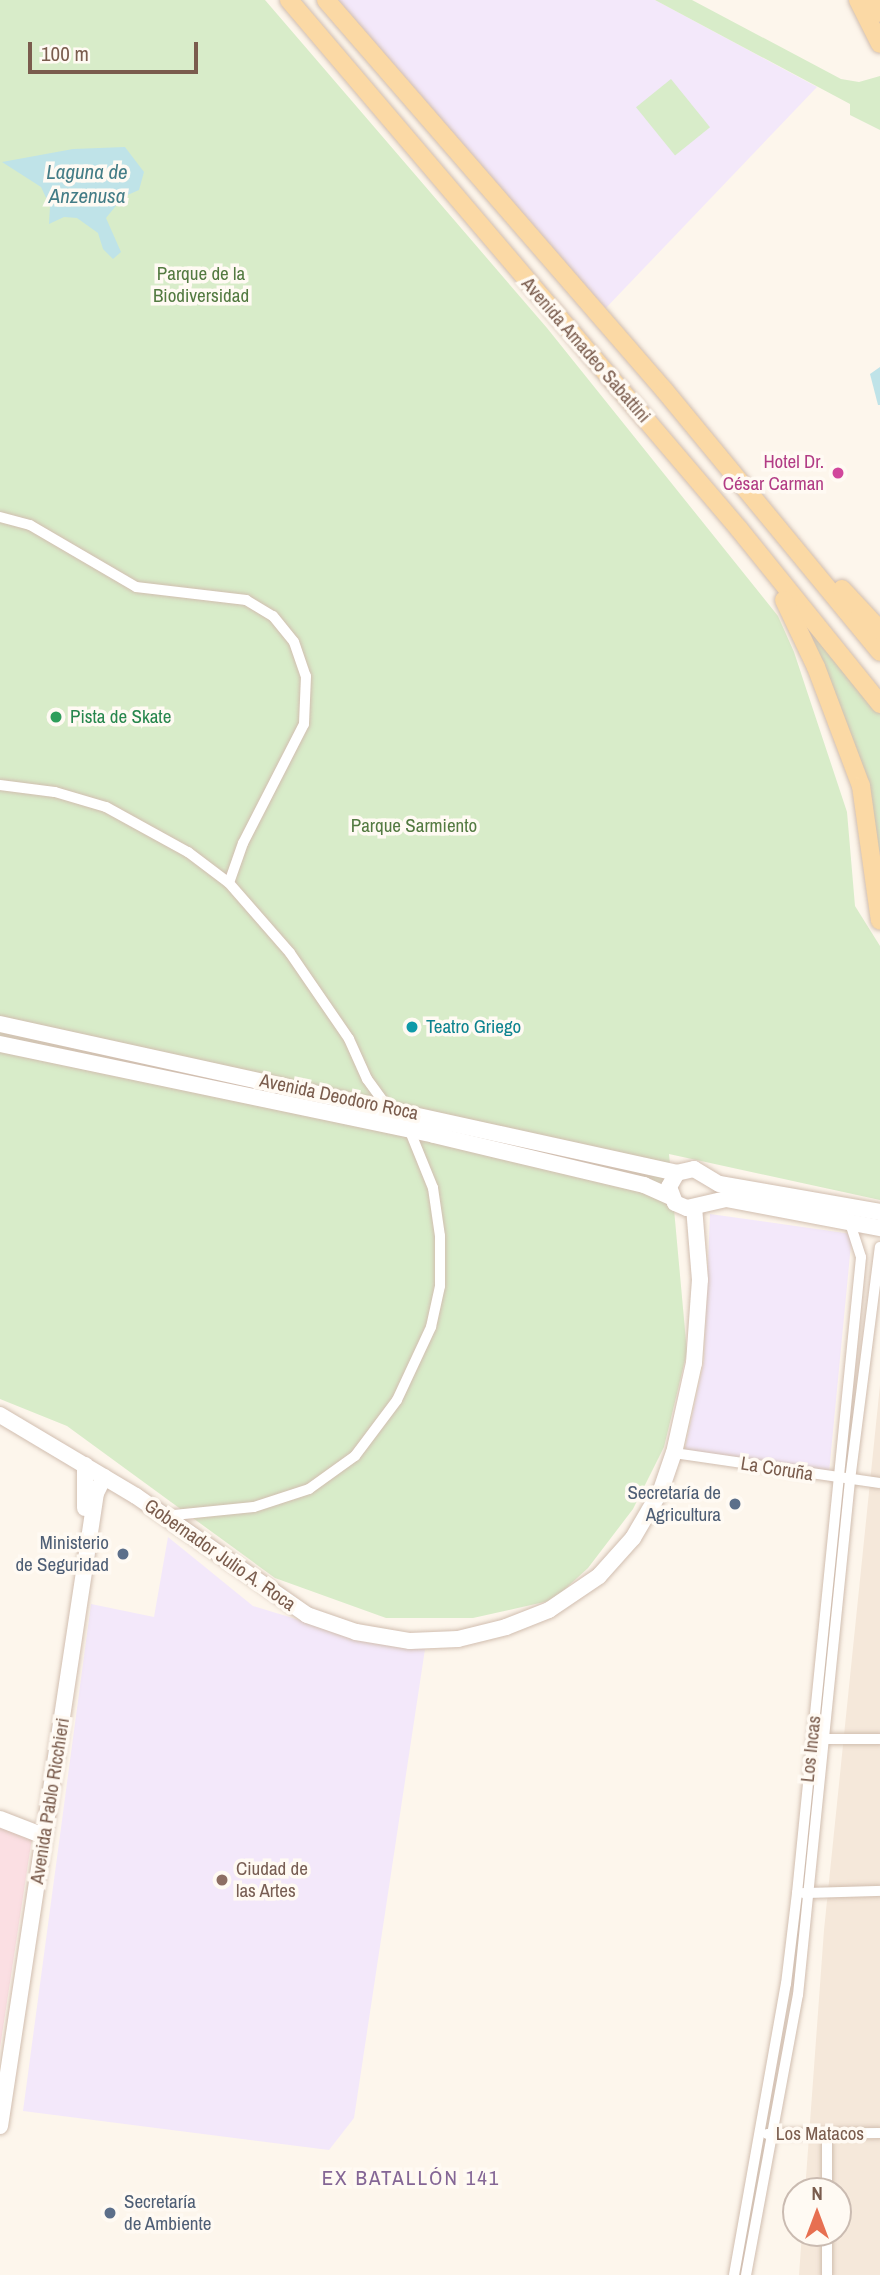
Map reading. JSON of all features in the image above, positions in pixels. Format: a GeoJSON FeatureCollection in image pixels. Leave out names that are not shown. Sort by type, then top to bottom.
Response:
{"type":"FeatureCollection","features":[{"type":"Feature","properties":{"kind":"main road","name":"Avenida Amadeo Sabattini"},"geometry":{"type":"LineString","coordinates":[[289,0],[738,529],[880,704]]}},
{"type":"Feature","properties":{"kind":"main road","name":"Avenida Amadeo Sabattini"},"geometry":{"type":"LineString","coordinates":[[326,0],[770,517],[880,652]]}},
{"type":"Feature","properties":{"kind":"main road"},"geometry":{"type":"LineString","coordinates":[[872,4],[880,44]]}},
{"type":"Feature","properties":{"kind":"main road"},"geometry":{"type":"LineString","coordinates":[[770,517],[880,630]]}},
{"type":"Feature","properties":{"kind":"main road"},"geometry":{"type":"LineString","coordinates":[[738,529],[796,619],[847,747],[863,796],[873,893],[880,920]]}},
{"type":"Feature","properties":{"kind":"main road"},"geometry":{"type":"LineString","coordinates":[[873,893],[880,871]]}},
{"type":"Feature","properties":{"kind":"main road","name":"Avenida Deodoro Roca"},"geometry":{"type":"LineString","coordinates":[[0,1024],[677,1173],[688,1168],[719,1184],[880,1212]]}},
{"type":"Feature","properties":{"kind":"main road","name":"Avenida Deodoro Roca"},"geometry":{"type":"LineString","coordinates":[[0,1044],[410,1130],[644,1185],[671,1197],[681,1206],[726,1199],[880,1228]]}},
{"type":"Feature","properties":{"kind":"main road"},"geometry":{"type":"LineString","coordinates":[[671,1197],[669,1187],[677,1173]]}},
{"type":"Feature","properties":{"kind":"main road"},"geometry":{"type":"LineString","coordinates":[[698,1205],[709,1190],[704,1175]]}},
{"type":"Feature","properties":{"kind":"main road","name":"Gobernador Julio A. Roca"},"geometry":{"type":"LineString","coordinates":[[85,1465],[307,1615],[381,1637],[458,1639],[531,1619],[599,1576],[644,1523],[674,1453],[698,1323],[698,1205]]}},
{"type":"Feature","properties":{"kind":"main road"},"geometry":{"type":"LineString","coordinates":[[0,1415],[85,1465]]}},
{"type":"Feature","properties":{"kind":"main road","name":"Avenida Pablo Ricchieri"},"geometry":{"type":"LineString","coordinates":[[0,2126],[86,1503],[85,1465]]}},
{"type":"Feature","properties":{"kind":"main road","name":"Avenida Pablo Ricchieri"},"geometry":{"type":"LineString","coordinates":[[0,2080],[96,1493],[104,1477]]}},
{"type":"Feature","properties":{"kind":"main road"},"geometry":{"type":"LineString","coordinates":[[0,1819],[40,1838]]}},
{"type":"Feature","properties":{"kind":"main road"},"geometry":{"type":"LineString","coordinates":[[0,1827],[40,1838]]}},
{"type":"Feature","properties":{"kind":"street"},"geometry":{"type":"LineString","coordinates":[[0,517],[30,525],[136,587],[246,600],[274,616],[294,642],[306,676],[304,724],[243,843],[229,883]]}},
{"type":"Feature","properties":{"kind":"street"},"geometry":{"type":"LineString","coordinates":[[0,785],[55,792],[106,807],[188,852],[229,883],[290,953],[349,1039],[367,1079],[387,1108],[410,1130],[433,1188],[440,1237],[440,1286],[431,1327],[397,1400],[355,1456],[309,1489],[254,1507],[164,1516]]}},
{"type":"Feature","properties":{"kind":"street","name":"Los Incas"},"geometry":{"type":"LineString","coordinates":[[746,2275],[798,1995],[812,1740],[861,1257],[850,1223]]}},
{"type":"Feature","properties":{"kind":"street","name":"Los Incas"},"geometry":{"type":"LineString","coordinates":[[734,2275],[803,1893],[824,1739],[850,1480],[880,1247]]}},
{"type":"Feature","properties":{"kind":"street","name":"La Coruña"},"geometry":{"type":"LineString","coordinates":[[674,1453],[880,1483]]}},
{"type":"Feature","properties":{"kind":"street"},"geometry":{"type":"LineString","coordinates":[[812,1740],[880,1739]]}},
{"type":"Feature","properties":{"kind":"street"},"geometry":{"type":"LineString","coordinates":[[803,1893],[880,1891]]}},
{"type":"Feature","properties":{"kind":"street"},"geometry":{"type":"LineString","coordinates":[[827,2133],[827,2177]]}},
{"type":"Feature","properties":{"kind":"street","name":"Los Matacos"},"geometry":{"type":"LineString","coordinates":[[761,2134],[880,2133]]}},
{"type":"Feature","properties":{"kind":"street"},"geometry":{"type":"LineString","coordinates":[[827,2247],[827,2275]]}},
{"type":"Feature","properties":{"kind":"shaded area"},"geometry":{"type":"Polygon","coordinates":[[[336,0],[655,0],[817,87],[604,310],[336,0]]]}},
{"type":"Feature","properties":{"kind":"shaded area"},"geometry":{"type":"Polygon","coordinates":[[[710,1214],[852,1234],[829,1473],[684,1453],[704,1361],[710,1214]]]}},
{"type":"Feature","properties":{"kind":"shaded area"},"geometry":{"type":"Polygon","coordinates":[[[880,1385],[880,2275],[799,2275],[801,2247],[852,2247],[852,2177],[806,2177],[824,1930],[880,1385]]]}},
{"type":"Feature","properties":{"kind":"shaded area","name":"Ciudad de las Artes"},"geometry":{"type":"Polygon","coordinates":[[[168,1537],[253,1606],[365,1640],[425,1649],[354,2118],[329,2150],[23,2111],[91,1604],[154,1617],[168,1537]]]}},
{"type":"Feature","properties":{"kind":"shaded area"},"geometry":{"type":"Polygon","coordinates":[[[0,1825],[32,1838],[0,2048],[0,1825]]]}},
{"type":"Feature","properties":{"kind":"green space","name":"Parque Sarmiento"},"geometry":{"type":"Polygon","coordinates":[[[0,0],[265,0],[547,328],[778,616],[794,652],[847,812],[855,906],[880,946],[880,1200],[669,1154],[687,1352],[664,1447],[633,1509],[588,1568],[553,1600],[473,1618],[386,1618],[275,1578],[67,1426],[0,1399],[0,0]]]}},
{"type":"Feature","properties":{"kind":"green space"},"geometry":{"type":"Polygon","coordinates":[[[655,0],[692,0],[841,79],[859,82],[880,76],[880,130],[850,115],[850,104],[655,0]]]}},
{"type":"Feature","properties":{"kind":"green space"},"geometry":{"type":"Polygon","coordinates":[[[671,79],[710,127],[675,156],[636,107],[671,79]]]}},
{"type":"Feature","properties":{"kind":"green space"},"geometry":{"type":"Polygon","coordinates":[[[793,605],[880,711],[880,851],[875,861],[870,815],[793,605]]]}},
{"type":"Feature","properties":{"kind":"water","name":"Laguna de Anzenusa"},"geometry":{"type":"Polygon","coordinates":[[[125,147],[144,172],[139,190],[123,197],[106,218],[121,252],[113,259],[103,249],[98,233],[77,218],[64,217],[49,224],[50,206],[41,187],[2,162],[73,149],[125,147]]]}},
{"type":"Feature","properties":{"kind":"water"},"geometry":{"type":"Polygon","coordinates":[[[880,367],[880,405],[878,405],[870,374],[880,367]]]}},
{"type":"Feature","properties":{"kind":"place","name":"Hotel Dr. César Carman"},"geometry":{"type":"Point","coordinates":[838,473]}},
{"type":"Feature","properties":{"kind":"place","name":"Pista de Skate"},"geometry":{"type":"Point","coordinates":[56,717]}},
{"type":"Feature","properties":{"kind":"place","name":"Teatro Griego"},"geometry":{"type":"Point","coordinates":[412,1027]}},
{"type":"Feature","properties":{"kind":"place","name":"Secretaría de Agricultura"},"geometry":{"type":"Point","coordinates":[735,1504]}},
{"type":"Feature","properties":{"kind":"place","name":"Ministerio de Seguridad"},"geometry":{"type":"Point","coordinates":[123,1554]}},
{"type":"Feature","properties":{"kind":"place","name":"Ciudad de las Artes"},"geometry":{"type":"Point","coordinates":[222,1880]}},
{"type":"Feature","properties":{"kind":"place","name":"Secretaría de Ambiente"},"geometry":{"type":"Point","coordinates":[110,2213]}},
{"type":"Feature","properties":{"kind":"district","name":"EX BATALLÓN 141"},"geometry":{"type":"Point","coordinates":[411,2178]}},
{"type":"Feature","properties":{"kind":"park label","name":"Parque de la Biodiversidad"},"geometry":{"type":"Point","coordinates":[201,285]}}]}
